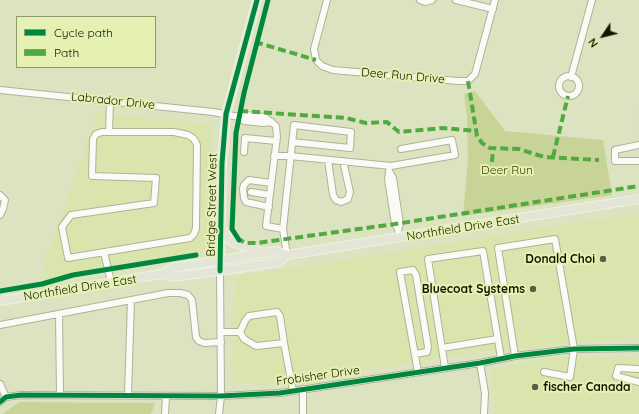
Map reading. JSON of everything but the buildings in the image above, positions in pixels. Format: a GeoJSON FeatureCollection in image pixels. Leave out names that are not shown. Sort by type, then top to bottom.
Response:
{"type":"FeatureCollection","features":[{"type":"Feature","properties":{"kind":"main road","name":"Bridge Street West"},"geometry":{"type":"LineString","coordinates":[[220,271],[222,164],[226,114],[257,0]]}},
{"type":"Feature","properties":{"kind":"main road","name":"Northfield Drive East"},"geometry":{"type":"LineString","coordinates":[[0,301],[161,274],[172,268],[276,251],[287,255],[639,199]]}},
{"type":"Feature","properties":{"kind":"main road"},"geometry":{"type":"LineString","coordinates":[[221,229],[232,242],[264,253]]}},
{"type":"Feature","properties":{"kind":"main road","name":"Northfield Drive East"},"geometry":{"type":"LineString","coordinates":[[161,274],[173,278],[220,271],[279,262],[287,255]]}},
{"type":"Feature","properties":{"kind":"street","name":"Deer Run Drive"},"geometry":{"type":"LineString","coordinates":[[327,0],[314,49],[316,60],[322,66],[333,70],[458,81],[468,81],[475,74],[495,0]]}},
{"type":"Feature","properties":{"kind":"street"},"geometry":{"type":"LineString","coordinates":[[420,0],[425,2],[432,0]]}},
{"type":"Feature","properties":{"kind":"street"},"geometry":{"type":"LineString","coordinates":[[456,0],[493,9]]}},
{"type":"Feature","properties":{"kind":"street"},"geometry":{"type":"LineString","coordinates":[[571,77],[592,0]]}},
{"type":"Feature","properties":{"kind":"street","name":"Labrador Drive"},"geometry":{"type":"LineString","coordinates":[[0,90],[226,114],[239,117],[245,115],[265,117],[276,126],[276,141]]}},
{"type":"Feature","properties":{"kind":"street"},"geometry":{"type":"LineString","coordinates":[[109,132],[110,101]]}},
{"type":"Feature","properties":{"kind":"street"},"geometry":{"type":"LineString","coordinates":[[287,255],[283,229],[290,156],[294,126],[351,132],[350,148],[292,142]]}},
{"type":"Feature","properties":{"kind":"street"},"geometry":{"type":"LineString","coordinates":[[109,132],[174,132],[188,135],[194,139],[197,145],[196,228],[194,234],[184,240],[68,258],[62,227],[71,215],[154,203],[156,178],[92,176],[93,139],[96,134],[109,132]]}},
{"type":"Feature","properties":{"kind":"street"},"geometry":{"type":"LineString","coordinates":[[244,152],[245,138],[276,141],[266,226],[283,229]]}},
{"type":"Feature","properties":{"kind":"street"},"geometry":{"type":"LineString","coordinates":[[274,156],[343,161],[389,169],[455,155],[452,140],[401,149]]}},
{"type":"Feature","properties":{"kind":"street"},"geometry":{"type":"LineString","coordinates":[[639,145],[615,150],[615,161],[639,161]]}},
{"type":"Feature","properties":{"kind":"street"},"geometry":{"type":"LineString","coordinates":[[328,160],[333,195],[336,200],[342,202],[348,199],[350,192],[343,161]]}},
{"type":"Feature","properties":{"kind":"street"},"geometry":{"type":"LineString","coordinates":[[389,169],[388,179],[395,224],[398,229],[399,238]]}},
{"type":"Feature","properties":{"kind":"street"},"geometry":{"type":"LineString","coordinates":[[269,207],[246,202],[242,189],[249,180],[271,183]]}},
{"type":"Feature","properties":{"kind":"street"},"geometry":{"type":"LineString","coordinates":[[252,192],[270,194]]}},
{"type":"Feature","properties":{"kind":"street"},"geometry":{"type":"LineString","coordinates":[[0,195],[4,200],[3,209],[0,215]]}},
{"type":"Feature","properties":{"kind":"street"},"geometry":{"type":"LineString","coordinates":[[515,356],[498,248],[555,239],[574,348],[570,377],[544,372]]}},
{"type":"Feature","properties":{"kind":"street"},"geometry":{"type":"LineString","coordinates":[[445,368],[428,259],[483,251],[501,358]]}},
{"type":"Feature","properties":{"kind":"street"},"geometry":{"type":"LineString","coordinates":[[104,252],[111,282]]}},
{"type":"Feature","properties":{"kind":"street"},"geometry":{"type":"LineString","coordinates":[[415,354],[426,352],[428,347],[416,275],[413,270],[400,272],[418,372]]}},
{"type":"Feature","properties":{"kind":"street","name":"Bridge Street West"},"geometry":{"type":"LineString","coordinates":[[219,414],[221,396],[220,271]]}},
{"type":"Feature","properties":{"kind":"street"},"geometry":{"type":"LineString","coordinates":[[0,325],[168,293],[188,295],[192,300],[196,337],[199,341],[204,343],[221,342]]}},
{"type":"Feature","properties":{"kind":"street"},"geometry":{"type":"LineString","coordinates":[[128,395],[131,300]]}},
{"type":"Feature","properties":{"kind":"street"},"geometry":{"type":"LineString","coordinates":[[240,332],[249,316],[277,312],[280,316],[293,391]]}},
{"type":"Feature","properties":{"kind":"street"},"geometry":{"type":"LineString","coordinates":[[59,314],[60,395]]}},
{"type":"Feature","properties":{"kind":"street"},"geometry":{"type":"LineString","coordinates":[[221,332],[240,332]]}},
{"type":"Feature","properties":{"kind":"street"},"geometry":{"type":"LineString","coordinates":[[240,332],[244,339],[256,346],[284,343]]}},
{"type":"Feature","properties":{"kind":"street"},"geometry":{"type":"LineString","coordinates":[[442,348],[498,339]]}},
{"type":"Feature","properties":{"kind":"street","name":"Frobisher Drive"},"geometry":{"type":"LineString","coordinates":[[6,397],[21,395],[221,396],[293,391],[574,348],[639,348]]}},
{"type":"Feature","properties":{"kind":"street"},"geometry":{"type":"LineString","coordinates":[[480,363],[485,393],[484,414]]}},
{"type":"Feature","properties":{"kind":"street"},"geometry":{"type":"LineString","coordinates":[[639,369],[618,368],[616,376],[639,382]]}},
{"type":"Feature","properties":{"kind":"street"},"geometry":{"type":"LineString","coordinates":[[0,384],[6,397],[0,402]]}},
{"type":"Feature","properties":{"kind":"street"},"geometry":{"type":"LineString","coordinates":[[303,389],[303,414]]}},
{"type":"Feature","properties":{"kind":"street"},"geometry":{"type":"LineString","coordinates":[[165,414],[166,396]]}},
{"type":"Feature","properties":{"kind":"path"},"geometry":{"type":"LineString","coordinates":[[631,146],[638,121],[635,120],[639,108]]}},
{"type":"Feature","properties":{"kind":"path"},"geometry":{"type":"LineString","coordinates":[[197,145],[212,144]]}},
{"type":"Feature","properties":{"kind":"shaded area"},"geometry":{"type":"Polygon","coordinates":[[[98,112],[212,125],[208,178],[207,244],[203,253],[74,273],[45,281],[43,268],[98,112]]]}},
{"type":"Feature","properties":{"kind":"shaded area"},"geometry":{"type":"Polygon","coordinates":[[[639,213],[639,337],[481,352],[280,384],[231,382],[235,277],[639,213]]]}},
{"type":"Feature","properties":{"kind":"shaded area","name":"fischer Canada"},"geometry":{"type":"Polygon","coordinates":[[[557,357],[639,357],[639,414],[493,414],[495,403],[490,369],[557,357]]]}},
{"type":"Feature","properties":{"kind":"green space","name":"Deer Run"},"geometry":{"type":"Polygon","coordinates":[[[475,91],[505,131],[603,140],[612,195],[463,216],[468,160],[467,117],[464,94],[475,91]]]}},
{"type":"Feature","properties":{"kind":"green space"},"geometry":{"type":"Polygon","coordinates":[[[19,402],[155,403],[151,414],[2,414],[19,402]]]}},
{"type":"Feature","properties":{"kind":"marked path"},"geometry":{"type":"LineString","coordinates":[[255,42],[316,60]]}},
{"type":"Feature","properties":{"kind":"marked path"},"geometry":{"type":"LineString","coordinates":[[468,81],[477,136],[482,143],[490,148],[519,149],[544,157],[599,160]]}},
{"type":"Feature","properties":{"kind":"marked path"},"geometry":{"type":"LineString","coordinates":[[553,157],[568,96]]}},
{"type":"Feature","properties":{"kind":"marked path"},"geometry":{"type":"LineString","coordinates":[[240,111],[346,118],[366,123],[387,122],[399,132],[443,128],[476,131]]}},
{"type":"Feature","properties":{"kind":"marked path"},"geometry":{"type":"LineString","coordinates":[[492,162],[493,148]]}},
{"type":"Feature","properties":{"kind":"marked path"},"geometry":{"type":"LineString","coordinates":[[237,238],[245,243],[257,243],[395,224],[639,186]]}},
{"type":"Feature","properties":{"kind":"cycle path"},"geometry":{"type":"LineString","coordinates":[[220,271],[222,163],[226,114],[257,0]]}},
{"type":"Feature","properties":{"kind":"cycle path"},"geometry":{"type":"LineString","coordinates":[[239,240],[232,229],[236,133],[244,93],[268,0]]}},
{"type":"Feature","properties":{"kind":"cycle path"},"geometry":{"type":"LineString","coordinates":[[0,291],[42,284],[73,275],[196,255]]}},
{"type":"Feature","properties":{"kind":"cycle path"},"geometry":{"type":"LineString","coordinates":[[0,402],[6,397],[21,395],[221,396],[280,393],[480,363],[515,356],[574,349],[639,348]]}},
{"type":"Feature","properties":{"kind":"place","name":"Donald Choi"},"geometry":{"type":"Point","coordinates":[603,259]}},
{"type":"Feature","properties":{"kind":"place","name":"Bluecoat Systems"},"geometry":{"type":"Point","coordinates":[533,289]}},
{"type":"Feature","properties":{"kind":"place","name":"fischer Canada"},"geometry":{"type":"Point","coordinates":[535,387]}}]}
